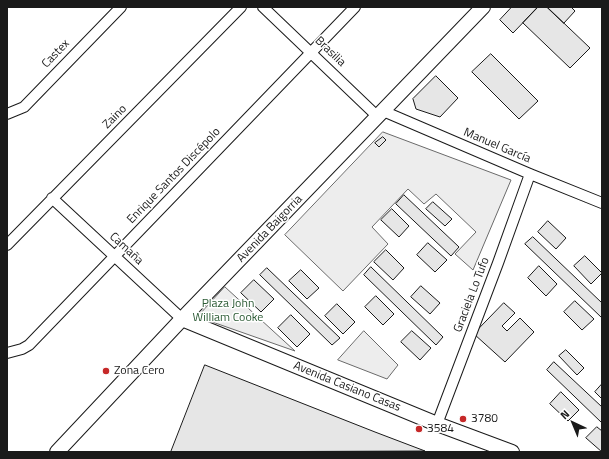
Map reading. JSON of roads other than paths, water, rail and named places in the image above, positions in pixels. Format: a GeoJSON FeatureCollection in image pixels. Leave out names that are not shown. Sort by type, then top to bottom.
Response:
{"type":"FeatureCollection","features":[{"type":"Feature","properties":{"kind":"main road","name":"Avenida Baigorria"},"geometry":{"type":"LineString","coordinates":[[57,452],[182,319],[483,7]]}},
{"type":"Feature","properties":{"kind":"main road","name":"Avenida Casiano Casas"},"geometry":{"type":"LineString","coordinates":[[182,319],[437,424],[512,452]]}},
{"type":"Feature","properties":{"kind":"street","name":"Castex"},"geometry":{"type":"LineString","coordinates":[[7,114],[24,106],[120,7]]}},
{"type":"Feature","properties":{"kind":"street","name":"Zaino"},"geometry":{"type":"LineString","coordinates":[[7,246],[52,198],[241,7]]}},
{"type":"Feature","properties":{"kind":"street","name":"Brasilia"},"geometry":{"type":"LineString","coordinates":[[263,7],[381,114]]}},
{"type":"Feature","properties":{"kind":"street","name":"Enrique Santos Discépolo"},"geometry":{"type":"LineString","coordinates":[[7,353],[18,351],[29,345],[355,7]]}},
{"type":"Feature","properties":{"kind":"street","name":"Manuel García"},"geometry":{"type":"LineString","coordinates":[[381,114],[601,201]]}},
{"type":"Feature","properties":{"kind":"street","name":"Graciela Lo Tufo"},"geometry":{"type":"LineString","coordinates":[[437,424],[530,174]]}},
{"type":"Feature","properties":{"kind":"street","name":"Camaña"},"geometry":{"type":"LineString","coordinates":[[52,198],[182,319]]}},
{"type":"Feature","properties":{"kind":"place","name":"Zona Cero"},"geometry":{"type":"Point","coordinates":[106,371]}},
{"type":"Feature","properties":{"kind":"place","name":"3780"},"geometry":{"type":"Point","coordinates":[463,419]}},
{"type":"Feature","properties":{"kind":"place","name":"3584"},"geometry":{"type":"Point","coordinates":[419,429]}},
{"type":"Feature","properties":{"kind":"park label","name":"Plaza John William Cooke"},"geometry":{"type":"Point","coordinates":[228,311]}}]}
